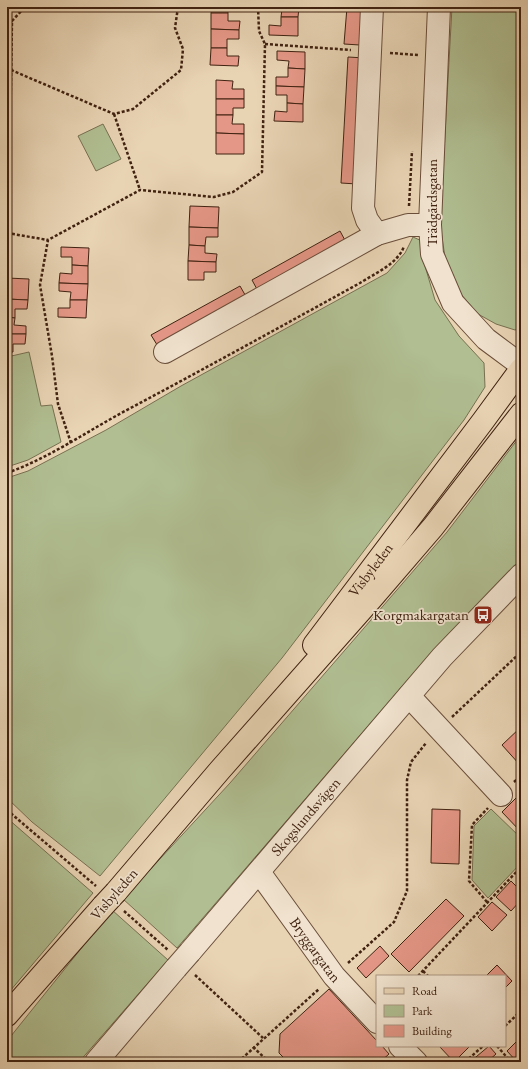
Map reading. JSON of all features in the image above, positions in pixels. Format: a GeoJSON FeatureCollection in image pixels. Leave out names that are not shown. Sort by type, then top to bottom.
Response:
{"type":"FeatureCollection","features":[{"type":"Feature","properties":{"kind":"main road","name":"Visbyleden"},"geometry":{"type":"LineString","coordinates":[[220,770],[483,422],[521,368]]}},
{"type":"Feature","properties":{"kind":"main road","name":"Visbyleden"},"geometry":{"type":"LineString","coordinates":[[7,1015],[110,899],[220,770],[382,587],[433,527],[521,414]]}},
{"type":"Feature","properties":{"kind":"street"},"geometry":{"type":"LineString","coordinates":[[372,7],[363,208],[366,220],[377,234]]}},
{"type":"Feature","properties":{"kind":"street","name":"Trädgårdsgatan"},"geometry":{"type":"LineString","coordinates":[[439,7],[430,225],[432,254],[453,303],[486,339],[521,365]]}},
{"type":"Feature","properties":{"kind":"street"},"geometry":{"type":"LineString","coordinates":[[165,352],[377,234],[408,225],[430,225]]}},
{"type":"Feature","properties":{"kind":"street","name":"Skogslundsvägen"},"geometry":{"type":"LineString","coordinates":[[96,1062],[442,657],[521,575]]}},
{"type":"Feature","properties":{"kind":"street"},"geometry":{"type":"LineString","coordinates":[[409,696],[501,795]]}},
{"type":"Feature","properties":{"kind":"street","name":"Bryggargatan"},"geometry":{"type":"LineString","coordinates":[[259,872],[334,976],[376,1021]]}},
{"type":"Feature","properties":{"kind":"street"},"geometry":{"type":"LineString","coordinates":[[401,1047],[416,1062]]}},
{"type":"Feature","properties":{"kind":"path"},"geometry":{"type":"LineString","coordinates":[[7,22],[12,21],[25,7]]}},
{"type":"Feature","properties":{"kind":"path"},"geometry":{"type":"LineString","coordinates":[[11,70],[114,114],[133,109],[181,70],[183,49],[175,28],[178,7]]}},
{"type":"Feature","properties":{"kind":"path"},"geometry":{"type":"LineString","coordinates":[[7,233],[48,240],[140,190],[214,196],[232,192],[262,172],[265,44],[259,31],[258,7]]}},
{"type":"Feature","properties":{"kind":"path"},"geometry":{"type":"LineString","coordinates":[[7,145],[10,141],[12,21]]}},
{"type":"Feature","properties":{"kind":"path"},"geometry":{"type":"LineString","coordinates":[[265,44],[419,55]]}},
{"type":"Feature","properties":{"kind":"path"},"geometry":{"type":"LineString","coordinates":[[114,114],[140,190]]}},
{"type":"Feature","properties":{"kind":"path"},"geometry":{"type":"LineString","coordinates":[[7,473],[25,466],[71,443],[119,414],[380,271],[391,263],[402,251],[406,240],[408,225]]}},
{"type":"Feature","properties":{"kind":"path"},"geometry":{"type":"LineString","coordinates":[[48,240],[40,285],[52,356],[58,404],[71,443]]}},
{"type":"Feature","properties":{"kind":"path"},"geometry":{"type":"LineString","coordinates":[[238,1062],[394,922],[407,891],[407,780],[411,762],[439,728],[521,652]]}},
{"type":"Feature","properties":{"kind":"path"},"geometry":{"type":"LineString","coordinates":[[488,902],[469,882],[472,825],[501,795]]}},
{"type":"Feature","properties":{"kind":"path"},"geometry":{"type":"LineString","coordinates":[[7,810],[182,961],[263,1038]]}},
{"type":"Feature","properties":{"kind":"path"},"geometry":{"type":"LineString","coordinates":[[419,975],[521,867]]}},
{"type":"Feature","properties":{"kind":"path"},"geometry":{"type":"LineString","coordinates":[[423,971],[427,975]]}},
{"type":"Feature","properties":{"kind":"path"},"geometry":{"type":"LineString","coordinates":[[506,1025],[521,1011]]}},
{"type":"Feature","properties":{"kind":"path"},"geometry":{"type":"LineString","coordinates":[[253,1047],[269,1062]]}},
{"type":"Feature","properties":{"kind":"path"},"geometry":{"type":"LineString","coordinates":[[465,1062],[482,1047]]}},
{"type":"Feature","properties":{"kind":"path"},"geometry":{"type":"LineString","coordinates":[[498,1047],[511,1062]]}},
{"type":"Feature","properties":{"kind":"green space"},"geometry":{"type":"Polygon","coordinates":[[[452,7],[521,7],[521,328],[515,330],[496,324],[478,314],[461,294],[446,263],[440,225],[452,7]]]}},
{"type":"Feature","properties":{"kind":"green space"},"geometry":{"type":"Polygon","coordinates":[[[103,124],[121,159],[96,171],[78,136],[103,124]]]}},
{"type":"Feature","properties":{"kind":"green space"},"geometry":{"type":"Polygon","coordinates":[[[413,237],[422,241],[425,266],[435,300],[459,336],[484,363],[485,387],[464,420],[282,658],[100,876],[32,822],[7,798],[7,478],[28,471],[106,430],[181,386],[387,273],[405,253],[413,237]]]}},
{"type":"Feature","properties":{"kind":"green space"},"geometry":{"type":"Polygon","coordinates":[[[29,352],[41,406],[52,405],[61,442],[28,460],[7,467],[7,357],[29,352]]]}},
{"type":"Feature","properties":{"kind":"green space"},"geometry":{"type":"Polygon","coordinates":[[[521,435],[521,559],[406,682],[177,948],[123,899],[230,783],[447,532],[521,435]]]}},
{"type":"Feature","properties":{"kind":"green space"},"geometry":{"type":"Polygon","coordinates":[[[491,809],[521,838],[521,863],[488,898],[472,880],[474,826],[491,809]]]}},
{"type":"Feature","properties":{"kind":"green space"},"geometry":{"type":"Polygon","coordinates":[[[7,818],[93,893],[7,993],[7,818]]]}},
{"type":"Feature","properties":{"kind":"green space"},"geometry":{"type":"Polygon","coordinates":[[[112,910],[168,960],[79,1062],[7,1062],[7,1041],[112,910]]]}},
{"type":"Feature","properties":{"kind":"building"},"geometry":{"type":"Polygon","coordinates":[[[212,7],[228,7],[228,13],[211,13],[212,7]]]}},
{"type":"Feature","properties":{"kind":"building"},"geometry":{"type":"Polygon","coordinates":[[[270,7],[299,7],[298,17],[281,17],[282,9],[270,9],[270,7]]]}},
{"type":"Feature","properties":{"kind":"building"},"geometry":{"type":"Polygon","coordinates":[[[347,7],[362,7],[360,45],[344,44],[347,7]]]}},
{"type":"Feature","properties":{"kind":"building"},"geometry":{"type":"Polygon","coordinates":[[[211,13],[228,13],[228,21],[240,21],[239,30],[211,29],[211,13]]]}},
{"type":"Feature","properties":{"kind":"building"},"geometry":{"type":"Polygon","coordinates":[[[281,17],[298,17],[298,36],[269,35],[269,25],[281,26],[281,17]]]}},
{"type":"Feature","properties":{"kind":"building"},"geometry":{"type":"Polygon","coordinates":[[[211,29],[239,30],[239,39],[227,39],[227,48],[211,48],[211,29]]]}},
{"type":"Feature","properties":{"kind":"building"},"geometry":{"type":"Polygon","coordinates":[[[211,48],[227,48],[227,56],[239,56],[238,66],[210,65],[211,48]]]}},
{"type":"Feature","properties":{"kind":"building"},"geometry":{"type":"Polygon","coordinates":[[[277,51],[305,52],[305,69],[288,68],[289,61],[277,60],[277,51]]]}},
{"type":"Feature","properties":{"kind":"building"},"geometry":{"type":"Polygon","coordinates":[[[348,57],[365,58],[357,184],[341,183],[348,57]]]}},
{"type":"Feature","properties":{"kind":"building"},"geometry":{"type":"Polygon","coordinates":[[[288,68],[305,69],[304,87],[276,86],[276,77],[288,77],[288,68]]]}},
{"type":"Feature","properties":{"kind":"building"},"geometry":{"type":"Polygon","coordinates":[[[216,80],[233,81],[232,89],[244,89],[244,99],[216,99],[216,80]]]}},
{"type":"Feature","properties":{"kind":"building"},"geometry":{"type":"Polygon","coordinates":[[[276,86],[304,87],[303,104],[287,103],[287,95],[276,95],[276,86]]]}},
{"type":"Feature","properties":{"kind":"building"},"geometry":{"type":"Polygon","coordinates":[[[216,99],[244,99],[244,108],[233,108],[233,115],[216,115],[216,99]]]}},
{"type":"Feature","properties":{"kind":"building"},"geometry":{"type":"Polygon","coordinates":[[[287,103],[303,104],[303,122],[274,121],[275,111],[287,112],[287,103]]]}},
{"type":"Feature","properties":{"kind":"building"},"geometry":{"type":"Polygon","coordinates":[[[216,115],[233,115],[232,124],[244,124],[244,134],[216,133],[216,115]]]}},
{"type":"Feature","properties":{"kind":"building"},"geometry":{"type":"Polygon","coordinates":[[[216,133],[244,134],[244,154],[216,154],[216,133]]]}},
{"type":"Feature","properties":{"kind":"building"},"geometry":{"type":"Polygon","coordinates":[[[190,206],[219,207],[218,228],[189,227],[190,206]]]}},
{"type":"Feature","properties":{"kind":"building"},"geometry":{"type":"Polygon","coordinates":[[[189,227],[218,228],[218,237],[206,237],[205,246],[189,245],[189,227]]]}},
{"type":"Feature","properties":{"kind":"building"},"geometry":{"type":"Polygon","coordinates":[[[340,231],[347,244],[259,293],[252,280],[340,231]]]}},
{"type":"Feature","properties":{"kind":"building"},"geometry":{"type":"Polygon","coordinates":[[[189,245],[205,246],[205,253],[217,254],[216,262],[188,261],[189,245]]]}},
{"type":"Feature","properties":{"kind":"building"},"geometry":{"type":"Polygon","coordinates":[[[61,247],[89,248],[88,266],[72,265],[72,257],[61,257],[61,247]]]}},
{"type":"Feature","properties":{"kind":"building"},"geometry":{"type":"Polygon","coordinates":[[[188,261],[216,262],[216,272],[204,272],[204,280],[188,280],[188,261]]]}},
{"type":"Feature","properties":{"kind":"building"},"geometry":{"type":"Polygon","coordinates":[[[72,265],[88,266],[88,284],[59,283],[60,273],[72,274],[72,265]]]}},
{"type":"Feature","properties":{"kind":"building"},"geometry":{"type":"Polygon","coordinates":[[[7,278],[29,279],[28,300],[7,299],[7,278]]]}},
{"type":"Feature","properties":{"kind":"building"},"geometry":{"type":"Polygon","coordinates":[[[59,283],[88,284],[87,300],[70,300],[71,292],[59,291],[59,283]]]}},
{"type":"Feature","properties":{"kind":"building"},"geometry":{"type":"Polygon","coordinates":[[[240,286],[248,300],[159,348],[151,335],[240,286]]]}},
{"type":"Feature","properties":{"kind":"building"},"geometry":{"type":"Polygon","coordinates":[[[7,299],[28,300],[27,309],[15,309],[15,318],[7,317],[7,299]]]}},
{"type":"Feature","properties":{"kind":"building"},"geometry":{"type":"Polygon","coordinates":[[[70,300],[87,300],[86,318],[58,317],[58,308],[70,308],[70,300]]]}},
{"type":"Feature","properties":{"kind":"building"},"geometry":{"type":"Polygon","coordinates":[[[7,317],[15,318],[14,325],[26,326],[26,334],[7,334],[7,317]]]}},
{"type":"Feature","properties":{"kind":"building"},"geometry":{"type":"Polygon","coordinates":[[[7,334],[26,334],[25,344],[13,344],[13,352],[7,352],[7,334]]]}},
{"type":"Feature","properties":{"kind":"building"},"geometry":{"type":"Polygon","coordinates":[[[521,727],[521,764],[520,765],[502,745],[521,727]]]}},
{"type":"Feature","properties":{"kind":"building"},"geometry":{"type":"Polygon","coordinates":[[[519,795],[521,797],[521,832],[502,812],[519,795]]]}},
{"type":"Feature","properties":{"kind":"building"},"geometry":{"type":"Polygon","coordinates":[[[432,809],[460,810],[459,864],[431,863],[432,809]]]}},
{"type":"Feature","properties":{"kind":"building"},"geometry":{"type":"Polygon","coordinates":[[[511,881],[521,891],[521,900],[511,911],[496,897],[511,881]]]}},
{"type":"Feature","properties":{"kind":"building"},"geometry":{"type":"Polygon","coordinates":[[[446,899],[464,916],[409,972],[391,954],[446,899]]]}},
{"type":"Feature","properties":{"kind":"building"},"geometry":{"type":"Polygon","coordinates":[[[492,902],[507,915],[492,931],[478,917],[492,902]]]}},
{"type":"Feature","properties":{"kind":"building"},"geometry":{"type":"Polygon","coordinates":[[[380,946],[389,956],[366,978],[357,968],[380,946]]]}},
{"type":"Feature","properties":{"kind":"building"},"geometry":{"type":"Polygon","coordinates":[[[497,965],[512,981],[506,987],[506,975],[487,975],[497,965]]]}},
{"type":"Feature","properties":{"kind":"building"},"geometry":{"type":"Polygon","coordinates":[[[329,989],[376,1040],[376,1047],[383,1047],[389,1054],[380,1062],[288,1062],[279,1053],[280,1034],[329,989]]]}},
{"type":"Feature","properties":{"kind":"building"},"geometry":{"type":"Polygon","coordinates":[[[521,1037],[521,1062],[517,1062],[507,1051],[521,1037]]]}},
{"type":"Feature","properties":{"kind":"building"},"geometry":{"type":"Polygon","coordinates":[[[440,1047],[469,1047],[454,1062],[440,1047]]]}},
{"type":"Feature","properties":{"kind":"building"},"geometry":{"type":"Polygon","coordinates":[[[488,1047],[490,1047],[496,1054],[487,1062],[470,1062],[488,1047]]]}},
{"type":"Feature","properties":{"kind":"place","name":"Korgmakargatan"},"geometry":{"type":"Point","coordinates":[483,615]}}]}
